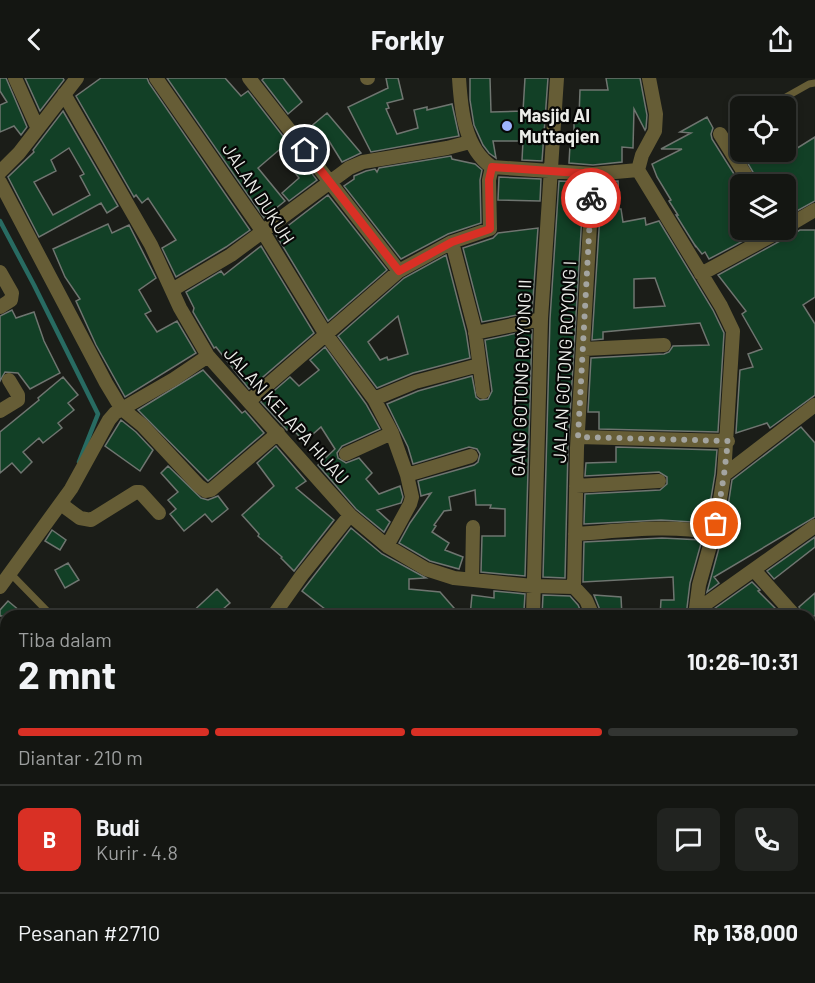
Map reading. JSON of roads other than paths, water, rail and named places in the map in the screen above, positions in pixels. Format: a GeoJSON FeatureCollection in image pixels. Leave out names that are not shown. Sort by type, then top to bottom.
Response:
{"type":"FeatureCollection","features":[{"type":"Feature","properties":{"kind":"street"},"geometry":{"type":"LineString","coordinates":[[15,78],[37,127]]}},
{"type":"Feature","properties":{"kind":"street"},"geometry":{"type":"LineString","coordinates":[[0,172],[19,153],[77,78]]}},
{"type":"Feature","properties":{"kind":"street","name":"JALAN DUKUH"},"geometry":{"type":"LineString","coordinates":[[156,78],[263,232],[325,333],[374,399],[392,433],[412,497],[411,504],[387,546]]}},
{"type":"Feature","properties":{"kind":"street"},"geometry":{"type":"LineString","coordinates":[[249,78],[399,271]]}},
{"type":"Feature","properties":{"kind":"street"},"geometry":{"type":"LineString","coordinates":[[459,78],[460,99],[470,142],[483,161],[492,167],[593,174],[638,170]]}},
{"type":"Feature","properties":{"kind":"street","name":"GANG GOTONG ROYONG II"},"geometry":{"type":"LineString","coordinates":[[533,610],[541,319],[557,78]]}},
{"type":"Feature","properties":{"kind":"street"},"geometry":{"type":"LineString","coordinates":[[649,78],[655,106],[655,131],[642,155],[638,170],[721,306],[733,331],[729,369],[728,441],[724,475],[713,533],[699,585],[696,610]]}},
{"type":"Feature","properties":{"kind":"street","name":"JALAN KELAPA HIJAU"},"geometry":{"type":"LineString","coordinates":[[64,94],[151,245],[172,290],[208,356],[350,515],[387,546],[426,569],[454,578],[533,586],[574,587]]}},
{"type":"Feature","properties":{"kind":"street"},"geometry":{"type":"LineString","coordinates":[[720,134],[745,174]]}},
{"type":"Feature","properties":{"kind":"street"},"geometry":{"type":"LineString","coordinates":[[172,290],[231,255],[349,168],[363,162],[470,142]]}},
{"type":"Feature","properties":{"kind":"street"},"geometry":{"type":"LineString","coordinates":[[249,401],[399,271],[452,242],[490,229],[489,180],[492,167]]}},
{"type":"Feature","properties":{"kind":"street","name":"JALAN GOTONG ROYONG I"},"geometry":{"type":"LineString","coordinates":[[574,587],[578,437],[593,174]]}},
{"type":"Feature","properties":{"kind":"street"},"geometry":{"type":"LineString","coordinates":[[0,182],[121,408],[142,424],[193,480],[206,491],[211,490],[278,433]]}},
{"type":"Feature","properties":{"kind":"street"},"geometry":{"type":"LineString","coordinates":[[796,221],[815,210]]}},
{"type":"Feature","properties":{"kind":"street"},"geometry":{"type":"LineString","coordinates":[[702,274],[762,240]]}},
{"type":"Feature","properties":{"kind":"street"},"geometry":{"type":"LineString","coordinates":[[452,242],[475,333],[483,392]]}},
{"type":"Feature","properties":{"kind":"street"},"geometry":{"type":"LineString","coordinates":[[0,272],[12,294],[11,300],[0,307]]}},
{"type":"Feature","properties":{"kind":"street"},"geometry":{"type":"LineString","coordinates":[[475,333],[541,319]]}},
{"type":"Feature","properties":{"kind":"street"},"geometry":{"type":"LineString","coordinates":[[584,349],[664,345]]}},
{"type":"Feature","properties":{"kind":"street"},"geometry":{"type":"LineString","coordinates":[[0,587],[61,504],[109,420],[121,408],[174,379],[208,356]]}},
{"type":"Feature","properties":{"kind":"street"},"geometry":{"type":"LineString","coordinates":[[374,399],[415,382],[479,365]]}},
{"type":"Feature","properties":{"kind":"street"},"geometry":{"type":"LineString","coordinates":[[0,411],[18,400],[18,395],[9,380]]}},
{"type":"Feature","properties":{"kind":"street"},"geometry":{"type":"LineString","coordinates":[[724,475],[815,405]]}},
{"type":"Feature","properties":{"kind":"street"},"geometry":{"type":"LineString","coordinates":[[346,454],[392,433]]}},
{"type":"Feature","properties":{"kind":"street"},"geometry":{"type":"LineString","coordinates":[[578,437],[728,441]]}},
{"type":"Feature","properties":{"kind":"street"},"geometry":{"type":"LineString","coordinates":[[407,475],[471,456]]}},
{"type":"Feature","properties":{"kind":"street"},"geometry":{"type":"LineString","coordinates":[[576,486],[659,481]]}},
{"type":"Feature","properties":{"kind":"street"},"geometry":{"type":"LineString","coordinates":[[61,504],[80,518],[91,520],[136,492],[140,492],[159,513]]}},
{"type":"Feature","properties":{"kind":"street"},"geometry":{"type":"LineString","coordinates":[[282,610],[302,575],[350,515]]}},
{"type":"Feature","properties":{"kind":"street"},"geometry":{"type":"LineString","coordinates":[[700,610],[815,526]]}},
{"type":"Feature","properties":{"kind":"street"},"geometry":{"type":"LineString","coordinates":[[472,580],[473,527]]}},
{"type":"Feature","properties":{"kind":"street"},"geometry":{"type":"LineString","coordinates":[[575,534],[662,529],[692,529],[713,533]]}},
{"type":"Feature","properties":{"kind":"street"},"geometry":{"type":"LineString","coordinates":[[754,570],[790,610]]}},
{"type":"Feature","properties":{"kind":"street"},"geometry":{"type":"LineString","coordinates":[[574,587],[586,600],[590,610]]}},
{"type":"Feature","properties":{"kind":"lane"},"geometry":{"type":"LineString","coordinates":[[789,96],[815,83]]}},
{"type":"Feature","properties":{"kind":"lane"},"geometry":{"type":"LineString","coordinates":[[10,573],[46,610]]}},
{"type":"Feature","properties":{"kind":"waterway"},"geometry":{"type":"LineString","coordinates":[[0,221],[98,414],[79,462]]}},
{"type":"Feature","properties":{"kind":"place","name":"Masjid Al Muttaqien"},"geometry":{"type":"Point","coordinates":[507,126]}}]}
